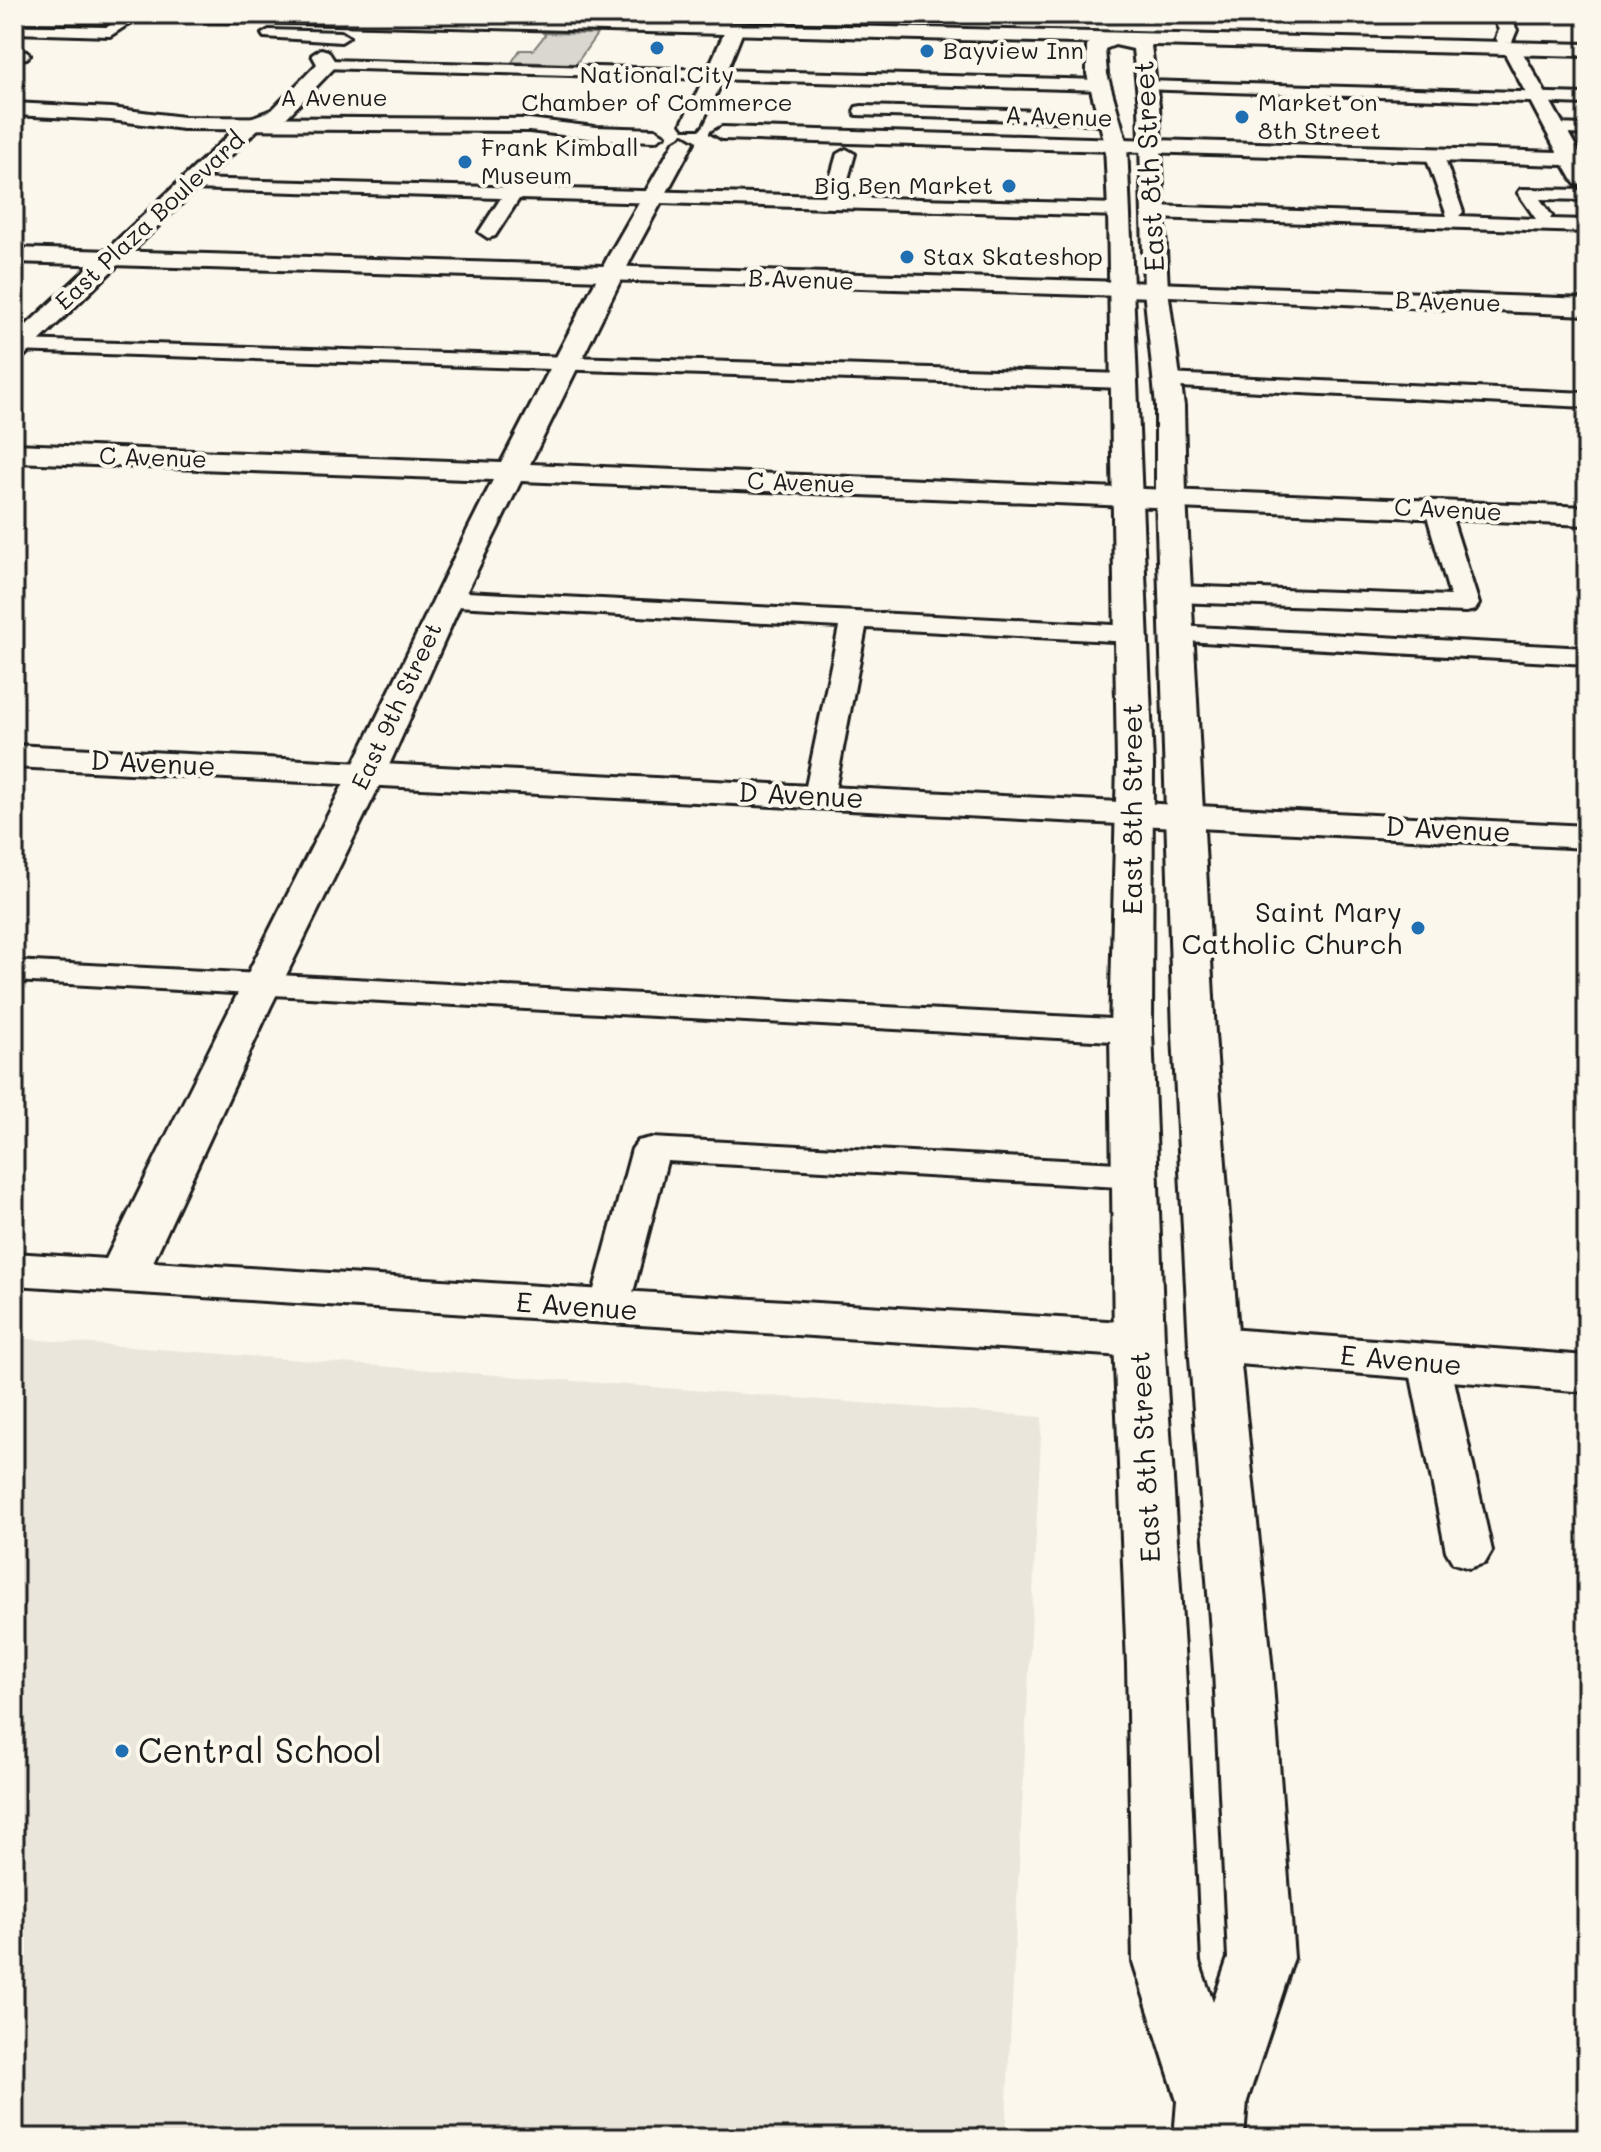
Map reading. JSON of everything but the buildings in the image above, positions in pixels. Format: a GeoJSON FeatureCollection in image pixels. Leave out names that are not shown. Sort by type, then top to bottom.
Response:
{"type":"FeatureCollection","features":[{"type":"Feature","properties":{"kind":"main road"},"geometry":{"type":"LineString","coordinates":[[135,14],[1114,29],[1382,45],[1587,42]]}},
{"type":"Feature","properties":{"kind":"main road"},"geometry":{"type":"LineString","coordinates":[[517,14],[1114,29],[1508,43],[1587,50]]}},
{"type":"Feature","properties":{"kind":"main road"},"geometry":{"type":"LineString","coordinates":[[1500,14],[1508,30],[1508,43],[1555,129],[1579,159],[1587,187]]}},
{"type":"Feature","properties":{"kind":"main road","name":"East Plaza Boulevard"},"geometry":{"type":"LineString","coordinates":[[16,349],[191,184],[252,115],[279,114],[357,17]]}},
{"type":"Feature","properties":{"kind":"main road","name":"East 8th Street"},"geometry":{"type":"LineString","coordinates":[[1210,2120],[1166,1962],[1156,1665],[1139,1340],[1131,1031],[1160,815],[1177,634],[1170,406],[1156,290],[1142,46],[1114,29],[1096,46],[1097,74],[1116,144],[1132,634],[1160,815],[1194,1034],[1214,1345],[1243,1671],[1261,1958],[1210,2120]]}},
{"type":"Feature","properties":{"kind":"main road","name":"East 9th Street"},"geometry":{"type":"LineString","coordinates":[[122,1277],[260,986],[368,772],[447,599],[510,471],[656,197],[677,133],[715,76],[734,31]]}},
{"type":"Feature","properties":{"kind":"main road","name":"East Plaza Boulevard"},"geometry":{"type":"LineString","coordinates":[[290,73],[324,60]]}},
{"type":"Feature","properties":{"kind":"main road","name":"A Avenue"},"geometry":{"type":"LineString","coordinates":[[14,109],[111,114],[183,123],[252,115],[500,124],[677,133],[704,140],[722,133],[1579,159]]}},
{"type":"Feature","properties":{"kind":"main road","name":"B Avenue"},"geometry":{"type":"LineString","coordinates":[[14,255],[1156,290],[1587,307]]}},
{"type":"Feature","properties":{"kind":"main road","name":"C Avenue"},"geometry":{"type":"LineString","coordinates":[[14,453],[1587,516]]}},
{"type":"Feature","properties":{"kind":"main road","name":"D Avenue"},"geometry":{"type":"LineString","coordinates":[[14,756],[1587,837]]}},
{"type":"Feature","properties":{"kind":"main road","name":"E Avenue"},"geometry":{"type":"LineString","coordinates":[[14,1269],[1139,1340]]}},
{"type":"Feature","properties":{"kind":"main road","name":"E Avenue"},"geometry":{"type":"LineString","coordinates":[[1214,1345],[1587,1374]]}},
{"type":"Feature","properties":{"kind":"lane"},"geometry":{"type":"LineString","coordinates":[[14,29],[110,32],[135,14]]}},
{"type":"Feature","properties":{"kind":"lane"},"geometry":{"type":"LineString","coordinates":[[269,34],[341,37]]}},
{"type":"Feature","properties":{"kind":"lane"},"geometry":{"type":"LineString","coordinates":[[324,60],[715,76],[1101,85]]}},
{"type":"Feature","properties":{"kind":"lane"},"geometry":{"type":"LineString","coordinates":[[1146,86],[1534,89],[1587,82]]}},
{"type":"Feature","properties":{"kind":"lane"},"geometry":{"type":"LineString","coordinates":[[1534,89],[1587,99]]}},
{"type":"Feature","properties":{"kind":"lane"},"geometry":{"type":"LineString","coordinates":[[862,111],[1079,117],[1111,122]]}},
{"type":"Feature","properties":{"kind":"lane"},"geometry":{"type":"LineString","coordinates":[[1555,129],[1587,130]]}},
{"type":"Feature","properties":{"kind":"lane"},"geometry":{"type":"LineString","coordinates":[[832,202],[846,154]]}},
{"type":"Feature","properties":{"kind":"lane"},"geometry":{"type":"LineString","coordinates":[[1434,154],[1454,212]]}},
{"type":"Feature","properties":{"kind":"lane"},"geometry":{"type":"LineString","coordinates":[[191,184],[1119,210]]}},
{"type":"Feature","properties":{"kind":"lane"},"geometry":{"type":"LineString","coordinates":[[488,232],[514,193]]}},
{"type":"Feature","properties":{"kind":"lane"},"geometry":{"type":"LineString","coordinates":[[1543,216],[1527,193],[1587,195]]}},
{"type":"Feature","properties":{"kind":"lane"},"geometry":{"type":"LineString","coordinates":[[1152,212],[1587,226]]}},
{"type":"Feature","properties":{"kind":"lane"},"geometry":{"type":"LineString","coordinates":[[16,349],[1124,381]]}},
{"type":"Feature","properties":{"kind":"lane"},"geometry":{"type":"LineString","coordinates":[[1167,381],[1587,400]]}},
{"type":"Feature","properties":{"kind":"lane"},"geometry":{"type":"LineString","coordinates":[[1175,594],[1466,604],[1437,509]]}},
{"type":"Feature","properties":{"kind":"lane"},"geometry":{"type":"LineString","coordinates":[[447,599],[1132,634]]}},
{"type":"Feature","properties":{"kind":"lane"},"geometry":{"type":"LineString","coordinates":[[819,796],[854,620]]}},
{"type":"Feature","properties":{"kind":"lane"},"geometry":{"type":"LineString","coordinates":[[1177,634],[1587,656]]}},
{"type":"Feature","properties":{"kind":"lane"},"geometry":{"type":"LineString","coordinates":[[14,971],[1131,1031]]}},
{"type":"Feature","properties":{"kind":"lane"},"geometry":{"type":"LineString","coordinates":[[609,1308],[651,1149],[1136,1176]]}},
{"type":"Feature","properties":{"kind":"lane"},"geometry":{"type":"LineString","coordinates":[[1429,1362],[1469,1551]]}},
{"type":"Feature","properties":{"kind":"shaded area"},"geometry":{"type":"Polygon","coordinates":[[[543,33],[597,34],[576,64],[512,62],[520,50],[533,50],[545,35],[543,33]]]}},
{"type":"Feature","properties":{"kind":"shaded area"},"geometry":{"type":"Polygon","coordinates":[[[14,1338],[1042,1417],[1005,2138],[14,2138],[14,1338]]]}},
{"type":"Feature","properties":{"kind":"place","name":"National City Chamber of Commerce"},"geometry":{"type":"Point","coordinates":[657,48]}},
{"type":"Feature","properties":{"kind":"place","name":"Bayview Inn"},"geometry":{"type":"Point","coordinates":[927,51]}},
{"type":"Feature","properties":{"kind":"place","name":"Market on 8th Street"},"geometry":{"type":"Point","coordinates":[1242,117]}},
{"type":"Feature","properties":{"kind":"place","name":"Frank Kimball Museum"},"geometry":{"type":"Point","coordinates":[465,162]}},
{"type":"Feature","properties":{"kind":"place","name":"Big Ben Market"},"geometry":{"type":"Point","coordinates":[1009,186]}},
{"type":"Feature","properties":{"kind":"place","name":"Stax Skateshop"},"geometry":{"type":"Point","coordinates":[907,257]}},
{"type":"Feature","properties":{"kind":"place","name":"Saint Mary Catholic Church"},"geometry":{"type":"Point","coordinates":[1418,928]}},
{"type":"Feature","properties":{"kind":"place","name":"Central School"},"geometry":{"type":"Point","coordinates":[122,1751]}}]}
